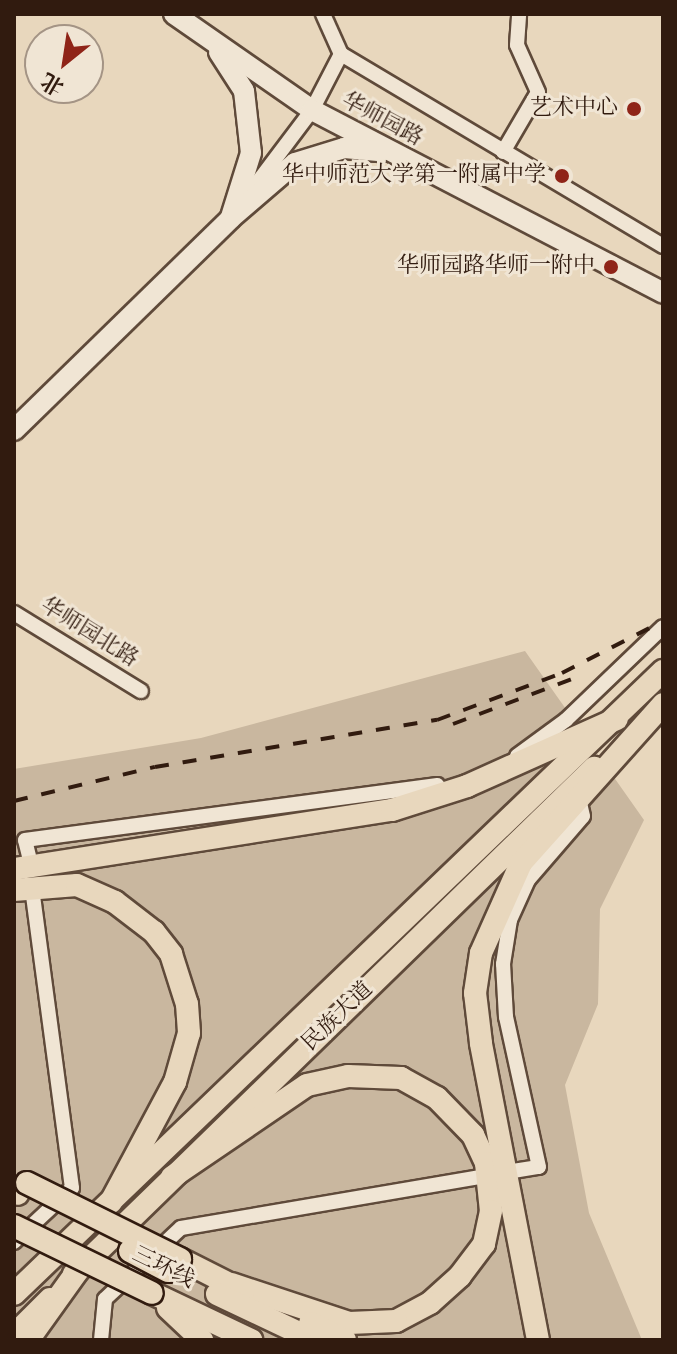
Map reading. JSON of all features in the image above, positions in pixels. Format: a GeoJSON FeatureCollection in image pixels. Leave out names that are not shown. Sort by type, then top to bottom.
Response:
{"type":"FeatureCollection","features":[{"type":"Feature","properties":{"kind":"main road","name":"华师园路"},"geometry":{"type":"LineString","coordinates":[[174,14],[312,110],[663,293]]}},
{"type":"Feature","properties":{"kind":"main road"},"geometry":{"type":"LineString","coordinates":[[215,45],[244,91],[251,153],[231,218]]}},
{"type":"Feature","properties":{"kind":"main road"},"geometry":{"type":"LineString","coordinates":[[14,430],[231,218],[295,163],[344,148],[389,152]]}},
{"type":"Feature","properties":{"kind":"main road","name":"民族大道"},"geometry":{"type":"LineString","coordinates":[[14,1294],[617,719],[663,671]]}},
{"type":"Feature","properties":{"kind":"main road"},"geometry":{"type":"LineString","coordinates":[[538,1340],[475,993],[481,953],[521,863],[663,702]]}},
{"type":"Feature","properties":{"kind":"main road","name":"民族大道"},"geometry":{"type":"LineString","coordinates":[[14,1335],[172,1177],[663,702]]}},
{"type":"Feature","properties":{"kind":"main road"},"geometry":{"type":"LineString","coordinates":[[21,863],[392,810],[467,786],[617,719]]}},
{"type":"Feature","properties":{"kind":"main road"},"geometry":{"type":"LineString","coordinates":[[23,892],[77,885],[115,902],[154,932],[171,954],[183,992],[189,1033],[175,1082],[111,1202]]}},
{"type":"Feature","properties":{"kind":"main road"},"geometry":{"type":"LineString","coordinates":[[172,1177],[307,1085],[348,1076],[401,1078],[437,1098],[473,1135],[486,1163],[491,1211],[484,1244],[460,1276],[430,1303],[396,1321],[349,1323],[174,1265]]}},
{"type":"Feature","properties":{"kind":"main road","name":"三环线"},"geometry":{"type":"LineString","coordinates":[[18,1187],[314,1340]]}},
{"type":"Feature","properties":{"kind":"main road","name":"三环线"},"geometry":{"type":"LineString","coordinates":[[14,1226],[251,1340]]}},
{"type":"Feature","properties":{"kind":"main road"},"geometry":{"type":"LineString","coordinates":[[28,1340],[81,1266]]}},
{"type":"Feature","properties":{"kind":"main road"},"geometry":{"type":"LineString","coordinates":[[231,1284],[345,1340]]}},
{"type":"Feature","properties":{"kind":"main road"},"geometry":{"type":"LineString","coordinates":[[152,1293],[202,1340]]}},
{"type":"Feature","properties":{"kind":"street"},"geometry":{"type":"LineString","coordinates":[[323,14],[341,54],[663,246]]}},
{"type":"Feature","properties":{"kind":"street"},"geometry":{"type":"LineString","coordinates":[[503,152],[538,92],[517,45],[519,14]]}},
{"type":"Feature","properties":{"kind":"street"},"geometry":{"type":"LineString","coordinates":[[231,218],[312,110],[341,54]]}},
{"type":"Feature","properties":{"kind":"street","name":"华师园北路"},"geometry":{"type":"LineString","coordinates":[[14,613],[141,691]]}},
{"type":"Feature","properties":{"kind":"street"},"geometry":{"type":"LineString","coordinates":[[21,863],[25,840],[423,789],[460,778],[515,757],[566,720],[663,627]]}},
{"type":"Feature","properties":{"kind":"street"},"geometry":{"type":"LineString","coordinates":[[513,1171],[539,1167],[506,1017],[503,964],[510,920],[528,880],[583,816],[579,798]]}},
{"type":"Feature","properties":{"kind":"street"},"geometry":{"type":"LineString","coordinates":[[14,1242],[72,1188],[23,892]]}},
{"type":"Feature","properties":{"kind":"street"},"geometry":{"type":"LineString","coordinates":[[101,1340],[105,1299],[181,1228],[478,1177]]}},
{"type":"Feature","properties":{"kind":"shaded area"},"geometry":{"type":"Polygon","coordinates":[[[525,651],[644,820],[600,909],[598,1004],[565,1085],[589,1213],[642,1340],[14,1340],[14,769],[201,738],[525,651]]]}},
{"type":"Feature","properties":{"kind":"railway"},"geometry":{"type":"LineString","coordinates":[[14,801],[155,767],[437,720],[562,673],[663,621]]}},
{"type":"Feature","properties":{"kind":"railway"},"geometry":{"type":"LineString","coordinates":[[453,724],[580,676]]}},
{"type":"Feature","properties":{"kind":"place","name":"艺术中心"},"geometry":{"type":"Point","coordinates":[634,109]}},
{"type":"Feature","properties":{"kind":"place","name":"华中师范大学第一附属中学"},"geometry":{"type":"Point","coordinates":[562,176]}},
{"type":"Feature","properties":{"kind":"place","name":"华师园路华师一附中"},"geometry":{"type":"Point","coordinates":[611,267]}}]}
